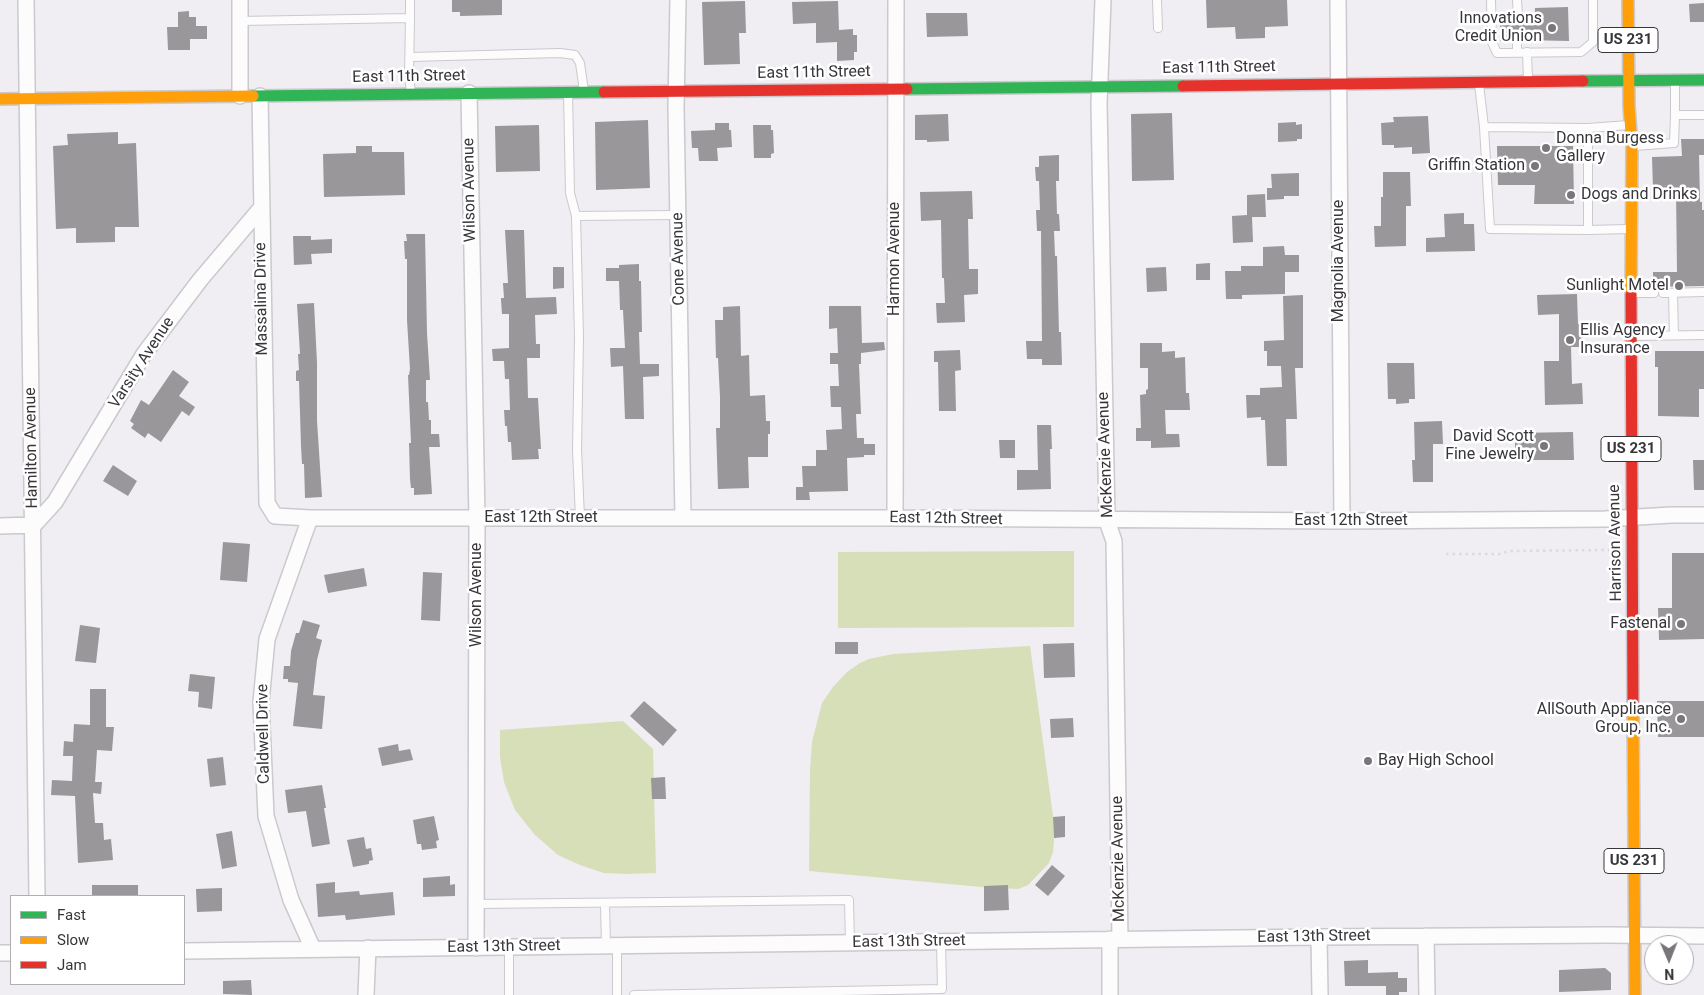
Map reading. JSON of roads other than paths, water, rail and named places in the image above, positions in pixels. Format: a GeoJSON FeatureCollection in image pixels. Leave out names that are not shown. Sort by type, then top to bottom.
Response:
{"type":"FeatureCollection","features":[{"type":"Feature","properties":{"kind":"main road","name":"Harrison Avenue"},"geometry":{"type":"LineString","coordinates":[[1628,0],[1632,146],[1630,336],[1635,995]]}},
{"type":"Feature","properties":{"kind":"main road","name":"East 11th Street"},"geometry":{"type":"LineString","coordinates":[[0,99],[1704,80]]}},
{"type":"Feature","properties":{"kind":"street","name":"Hamilton Avenue"},"geometry":{"type":"LineString","coordinates":[[26,0],[34,525],[37,895]]}},
{"type":"Feature","properties":{"kind":"street"},"geometry":{"type":"LineString","coordinates":[[240,0],[240,96]]}},
{"type":"Feature","properties":{"kind":"street","name":"Cone Avenue"},"geometry":{"type":"LineString","coordinates":[[678,0],[676,91],[684,518]]}},
{"type":"Feature","properties":{"kind":"street","name":"Harmon Avenue"},"geometry":{"type":"LineString","coordinates":[[895,518],[896,0]]}},
{"type":"Feature","properties":{"kind":"street","name":"McKenzie Avenue"},"geometry":{"type":"LineString","coordinates":[[1103,0],[1100,110],[1107,521],[1114,541],[1115,939],[1110,995]]}},
{"type":"Feature","properties":{"kind":"street","name":"Magnolia Avenue"},"geometry":{"type":"LineString","coordinates":[[1338,0],[1342,522]]}},
{"type":"Feature","properties":{"kind":"street","name":"Wilson Avenue"},"geometry":{"type":"LineString","coordinates":[[469,93],[477,519],[476,948]]}},
{"type":"Feature","properties":{"kind":"street","name":"Massalina Drive"},"geometry":{"type":"LineString","coordinates":[[260,96],[266,503]]}},
{"type":"Feature","properties":{"kind":"street","name":"Varsity Avenue"},"geometry":{"type":"LineString","coordinates":[[34,525],[55,502],[144,354],[200,280],[261,208]]}},
{"type":"Feature","properties":{"kind":"street","name":"East 12th Street"},"geometry":{"type":"LineString","coordinates":[[266,503],[275,516],[310,518],[895,518],[1342,522],[1604,519],[1704,515]]}},
{"type":"Feature","properties":{"kind":"street","name":"Caldwell Drive"},"geometry":{"type":"LineString","coordinates":[[310,518],[267,638],[261,702],[266,816],[291,900],[313,949]]}},
{"type":"Feature","properties":{"kind":"street"},"geometry":{"type":"LineString","coordinates":[[0,526],[34,525]]}},
{"type":"Feature","properties":{"kind":"street"},"geometry":{"type":"LineString","coordinates":[[1426,936],[1427,995]]}},
{"type":"Feature","properties":{"kind":"street","name":"East 13th Street"},"geometry":{"type":"LineString","coordinates":[[185,951],[1115,939],[1704,936]]}},
{"type":"Feature","properties":{"kind":"street"},"geometry":{"type":"LineString","coordinates":[[1319,937],[1320,995]]}},
{"type":"Feature","properties":{"kind":"street"},"geometry":{"type":"LineString","coordinates":[[366,995],[368,948]]}},
{"type":"Feature","properties":{"kind":"lane"},"geometry":{"type":"LineString","coordinates":[[410,0],[411,94]]}},
{"type":"Feature","properties":{"kind":"lane"},"geometry":{"type":"LineString","coordinates":[[1157,0],[1158,28]]}},
{"type":"Feature","properties":{"kind":"lane"},"geometry":{"type":"LineString","coordinates":[[1491,0],[1492,42],[1497,53],[1581,52],[1593,42],[1592,0]]}},
{"type":"Feature","properties":{"kind":"lane"},"geometry":{"type":"LineString","coordinates":[[1518,0],[1518,16]]}},
{"type":"Feature","properties":{"kind":"lane"},"geometry":{"type":"LineString","coordinates":[[240,21],[410,18]]}},
{"type":"Feature","properties":{"kind":"lane"},"geometry":{"type":"LineString","coordinates":[[1518,40],[1518,52]]}},
{"type":"Feature","properties":{"kind":"lane"},"geometry":{"type":"LineString","coordinates":[[1527,52],[1528,82]]}},
{"type":"Feature","properties":{"kind":"lane"},"geometry":{"type":"LineString","coordinates":[[410,57],[560,53],[575,55],[580,63],[584,92]]}},
{"type":"Feature","properties":{"kind":"lane"},"geometry":{"type":"LineString","coordinates":[[1632,146],[1674,143],[1675,80]]}},
{"type":"Feature","properties":{"kind":"lane"},"geometry":{"type":"LineString","coordinates":[[1479,82],[1484,127],[1490,229],[1630,229]]}},
{"type":"Feature","properties":{"kind":"lane"},"geometry":{"type":"LineString","coordinates":[[568,92],[570,193],[576,216],[579,336],[577,450],[580,518]]}},
{"type":"Feature","properties":{"kind":"lane"},"geometry":{"type":"LineString","coordinates":[[1675,115],[1704,115]]}},
{"type":"Feature","properties":{"kind":"lane"},"geometry":{"type":"LineString","coordinates":[[1484,127],[1588,128],[1630,125]]}},
{"type":"Feature","properties":{"kind":"lane"},"geometry":{"type":"LineString","coordinates":[[1588,128],[1588,230]]}},
{"type":"Feature","properties":{"kind":"lane"},"geometry":{"type":"LineString","coordinates":[[576,216],[678,215]]}},
{"type":"Feature","properties":{"kind":"lane"},"geometry":{"type":"LineString","coordinates":[[1663,293],[1704,292]]}},
{"type":"Feature","properties":{"kind":"lane"},"geometry":{"type":"LineString","coordinates":[[1630,293],[1654,293]]}},
{"type":"Feature","properties":{"kind":"lane"},"geometry":{"type":"LineString","coordinates":[[1673,293],[1674,335]]}},
{"type":"Feature","properties":{"kind":"lane"},"geometry":{"type":"LineString","coordinates":[[1630,336],[1704,335]]}},
{"type":"Feature","properties":{"kind":"lane"},"geometry":{"type":"LineString","coordinates":[[476,904],[849,900],[850,943]]}},
{"type":"Feature","properties":{"kind":"lane"},"geometry":{"type":"LineString","coordinates":[[605,904],[617,995]]}},
{"type":"Feature","properties":{"kind":"lane"},"geometry":{"type":"LineString","coordinates":[[634,995],[942,989],[941,941]]}},
{"type":"Feature","properties":{"kind":"lane"},"geometry":{"type":"LineString","coordinates":[[509,947],[510,995]]}},
{"type":"Feature","properties":{"kind":"place","name":"Innovations Credit Union"},"geometry":{"type":"Point","coordinates":[1552,28]}},
{"type":"Feature","properties":{"kind":"place","name":"Donna Burgess Gallery"},"geometry":{"type":"Point","coordinates":[1546,148]}},
{"type":"Feature","properties":{"kind":"place","name":"Griffin Station"},"geometry":{"type":"Point","coordinates":[1535,166]}},
{"type":"Feature","properties":{"kind":"place","name":"Dogs and Drinks"},"geometry":{"type":"Point","coordinates":[1571,195]}},
{"type":"Feature","properties":{"kind":"place","name":"Sunlight Motel"},"geometry":{"type":"Point","coordinates":[1679,286]}},
{"type":"Feature","properties":{"kind":"place","name":"Ellis Agency Insurance"},"geometry":{"type":"Point","coordinates":[1570,340]}},
{"type":"Feature","properties":{"kind":"place","name":"David Scott Fine Jewelry"},"geometry":{"type":"Point","coordinates":[1544,446]}},
{"type":"Feature","properties":{"kind":"place","name":"Fastenal"},"geometry":{"type":"Point","coordinates":[1681,624]}},
{"type":"Feature","properties":{"kind":"place","name":"AllSouth Appliance Group, Inc."},"geometry":{"type":"Point","coordinates":[1681,719]}},
{"type":"Feature","properties":{"kind":"place","name":"Bay High School"},"geometry":{"type":"Point","coordinates":[1368,761]}}]}
